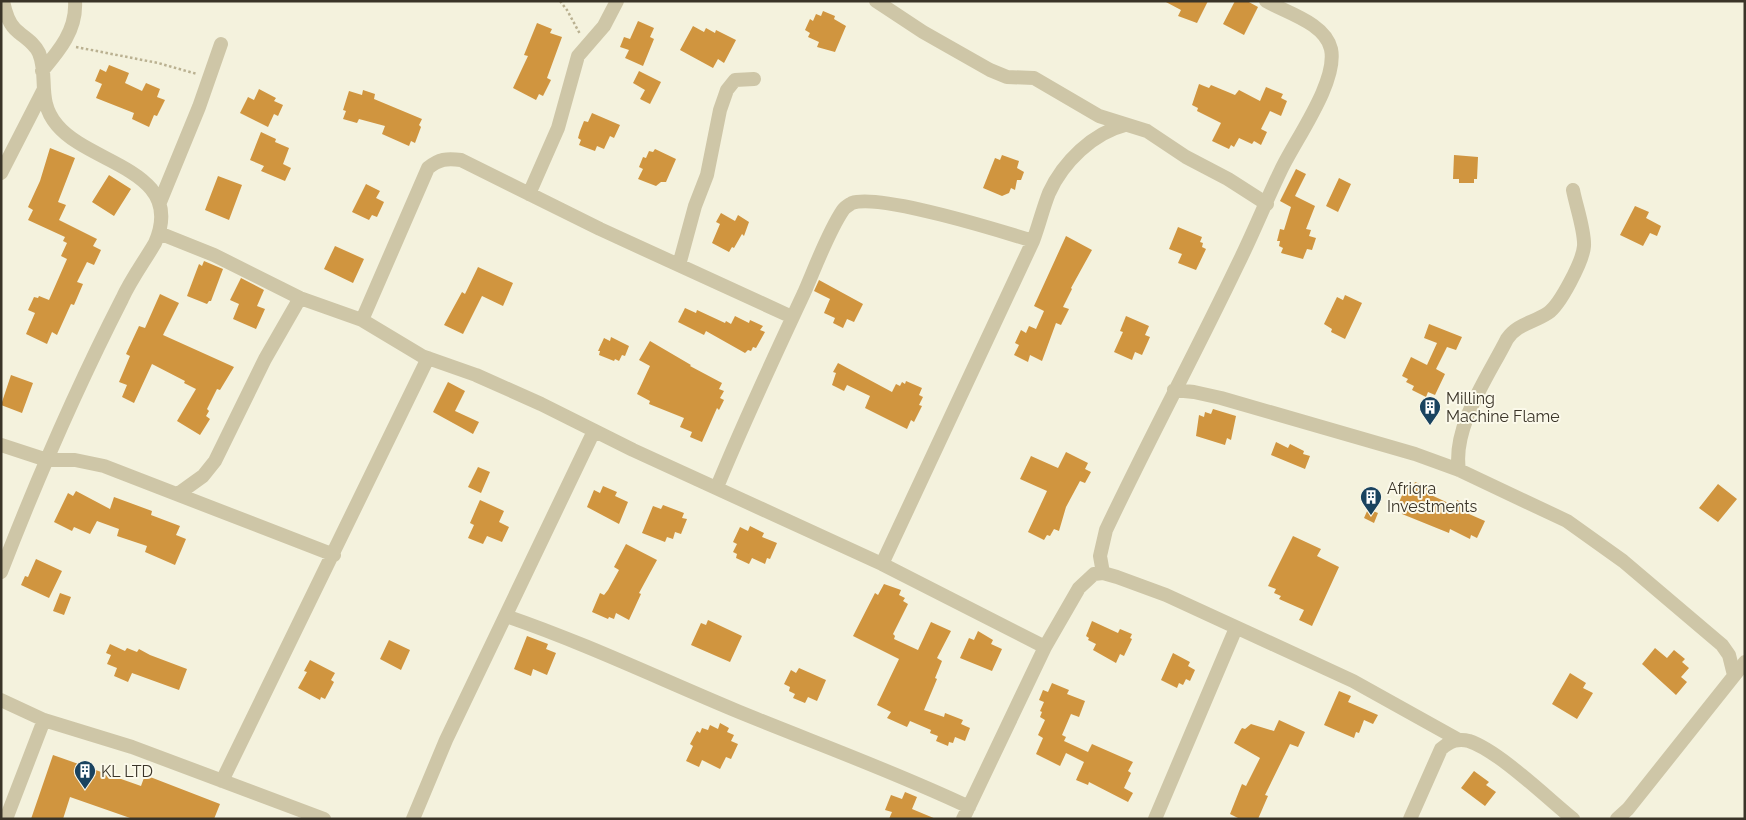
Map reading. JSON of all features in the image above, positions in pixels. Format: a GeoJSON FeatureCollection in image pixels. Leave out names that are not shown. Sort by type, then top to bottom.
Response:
{"type":"FeatureCollection","features":[{"type":"Feature","properties":{"kind":"street"},"geometry":{"type":"LineString","coordinates":[[1,572],[47,460],[118,305],[159,233],[162,212],[160,202],[154,193],[136,176],[69,137],[52,119],[43,91],[38,51],[33,44],[5,20],[3,1]]}},
{"type":"Feature","properties":{"kind":"street"},"geometry":{"type":"LineString","coordinates":[[42,71],[63,44],[74,18],[75,1]]}},
{"type":"Feature","properties":{"kind":"street"},"geometry":{"type":"LineString","coordinates":[[528,194],[554,140],[573,69],[585,47],[604,26],[618,1]]}},
{"type":"Feature","properties":{"kind":"street"},"geometry":{"type":"LineString","coordinates":[[876,1],[923,32],[990,70],[1007,77],[1034,78],[1099,116],[1148,131],[1186,157],[1228,179],[1267,204]]}},
{"type":"Feature","properties":{"kind":"street"},"geometry":{"type":"LineString","coordinates":[[1103,573],[1100,556],[1106,530],[1267,204],[1283,164],[1322,92],[1332,62],[1328,41],[1322,33],[1312,25],[1266,1]]}},
{"type":"Feature","properties":{"kind":"street"},"geometry":{"type":"LineString","coordinates":[[160,202],[199,107],[221,44]]}},
{"type":"Feature","properties":{"kind":"street"},"geometry":{"type":"LineString","coordinates":[[679,265],[695,206],[707,175],[714,131],[726,90],[735,80],[754,79]]}},
{"type":"Feature","properties":{"kind":"street"},"geometry":{"type":"LineString","coordinates":[[1,173],[43,91]]}},
{"type":"Feature","properties":{"kind":"street"},"geometry":{"type":"LineString","coordinates":[[882,564],[1033,241],[1050,192],[1060,174],[1074,157],[1098,135],[1126,125]]}},
{"type":"Feature","properties":{"kind":"street"},"geometry":{"type":"LineString","coordinates":[[362,320],[419,184],[428,168],[436,160],[448,158],[460,160],[528,194],[792,317]]}},
{"type":"Feature","properties":{"kind":"street"},"geometry":{"type":"LineString","coordinates":[[1459,470],[1457,450],[1462,431],[1507,339],[1514,329],[1551,311],[1582,256],[1584,246],[1573,190]]}},
{"type":"Feature","properties":{"kind":"street"},"geometry":{"type":"LineString","coordinates":[[717,487],[753,399],[843,210],[849,204],[870,202],[896,205],[990,228],[1033,241]]}},
{"type":"Feature","properties":{"kind":"street"},"geometry":{"type":"LineString","coordinates":[[159,233],[214,255],[300,298],[362,320],[428,358],[510,389],[594,431],[882,564],[1045,647]]}},
{"type":"Feature","properties":{"kind":"street"},"geometry":{"type":"LineString","coordinates":[[178,494],[203,476],[215,461],[265,359],[300,298]]}},
{"type":"Feature","properties":{"kind":"street"},"geometry":{"type":"LineString","coordinates":[[222,781],[334,555],[428,358]]}},
{"type":"Feature","properties":{"kind":"street"},"geometry":{"type":"LineString","coordinates":[[1174,390],[1220,398],[1416,454],[1459,470],[1567,521],[1601,543],[1722,645],[1729,655],[1734,675]]}},
{"type":"Feature","properties":{"kind":"street"},"geometry":{"type":"LineString","coordinates":[[413,819],[446,740],[594,431]]}},
{"type":"Feature","properties":{"kind":"street"},"geometry":{"type":"LineString","coordinates":[[1,446],[47,460],[75,460],[92,463],[178,494],[334,555]]}},
{"type":"Feature","properties":{"kind":"street"},"geometry":{"type":"LineString","coordinates":[[506,616],[598,650],[749,716],[879,767],[966,813],[1045,647],[1079,588],[1094,574],[1103,573],[1166,596],[1352,681],[1459,740]]}},
{"type":"Feature","properties":{"kind":"street"},"geometry":{"type":"LineString","coordinates":[[1155,819],[1236,628]]}},
{"type":"Feature","properties":{"kind":"street"},"geometry":{"type":"LineString","coordinates":[[1617,819],[1628,809],[1745,662]]}},
{"type":"Feature","properties":{"kind":"street"},"geometry":{"type":"LineString","coordinates":[[1,700],[44,720],[132,747],[324,819]]}},
{"type":"Feature","properties":{"kind":"street"},"geometry":{"type":"LineString","coordinates":[[6,819],[44,720]]}},
{"type":"Feature","properties":{"kind":"street"},"geometry":{"type":"LineString","coordinates":[[1410,819],[1438,754],[1449,741],[1459,740],[1470,742],[1486,750],[1573,819]]}},
{"type":"Feature","properties":{"kind":"path"},"geometry":{"type":"LineString","coordinates":[[560,1],[571,16],[585,47]]}},
{"type":"Feature","properties":{"kind":"path"},"geometry":{"type":"LineString","coordinates":[[63,44],[158,62],[208,77]]}},
{"type":"Feature","properties":{"kind":"building"},"geometry":{"type":"Polygon","coordinates":[[[1164,1],[1208,1],[1197,23],[1178,16],[1181,10],[1164,1]]]}},
{"type":"Feature","properties":{"kind":"building"},"geometry":{"type":"Polygon","coordinates":[[[1235,1],[1247,1],[1258,7],[1244,35],[1223,24],[1235,1]]]}},
{"type":"Feature","properties":{"kind":"building"},"geometry":{"type":"Polygon","coordinates":[[[823,11],[835,16],[834,19],[846,26],[835,52],[817,47],[819,42],[808,37],[810,33],[805,30],[810,19],[813,21],[816,14],[821,16],[823,11]]]}},
{"type":"Feature","properties":{"kind":"building"},"geometry":{"type":"Polygon","coordinates":[[[638,21],[654,28],[650,37],[654,39],[643,66],[625,58],[629,50],[620,47],[624,37],[630,39],[638,21]]]}},
{"type":"Feature","properties":{"kind":"building"},"geometry":{"type":"Polygon","coordinates":[[[537,23],[552,29],[550,33],[562,37],[547,78],[551,80],[543,96],[539,94],[536,100],[513,88],[528,56],[524,55],[537,23]]]}},
{"type":"Feature","properties":{"kind":"building"},"geometry":{"type":"Polygon","coordinates":[[[693,26],[704,32],[706,28],[715,33],[716,30],[736,40],[724,63],[718,59],[713,68],[680,50],[693,26]]]}},
{"type":"Feature","properties":{"kind":"building"},"geometry":{"type":"Polygon","coordinates":[[[109,65],[129,73],[125,83],[142,91],[146,83],[160,89],[157,97],[165,100],[157,116],[154,115],[149,127],[132,119],[134,113],[96,98],[102,84],[95,81],[100,69],[106,72],[109,65]]]}},
{"type":"Feature","properties":{"kind":"building"},"geometry":{"type":"Polygon","coordinates":[[[639,71],[661,82],[650,104],[640,99],[645,90],[633,83],[639,71]]]}},
{"type":"Feature","properties":{"kind":"building"},"geometry":{"type":"Polygon","coordinates":[[[1199,84],[1209,88],[1211,85],[1235,95],[1239,90],[1260,101],[1266,87],[1283,94],[1281,98],[1287,101],[1281,116],[1270,111],[1261,129],[1267,132],[1261,145],[1254,141],[1252,144],[1239,138],[1234,147],[1231,145],[1229,149],[1212,141],[1221,123],[1197,111],[1198,108],[1192,105],[1199,84]]]}},
{"type":"Feature","properties":{"kind":"building"},"geometry":{"type":"Polygon","coordinates":[[[259,89],[276,98],[274,101],[283,105],[278,116],[274,114],[268,127],[240,113],[248,97],[254,100],[259,89]]]}},
{"type":"Feature","properties":{"kind":"building"},"geometry":{"type":"Polygon","coordinates":[[[363,90],[375,94],[374,99],[422,119],[415,143],[411,141],[409,146],[382,134],[385,126],[359,119],[357,123],[343,119],[346,111],[343,110],[349,91],[362,95],[363,90]]]}},
{"type":"Feature","properties":{"kind":"building"},"geometry":{"type":"Polygon","coordinates":[[[592,113],[620,125],[614,138],[610,136],[604,149],[597,146],[595,151],[579,145],[581,140],[578,138],[584,121],[588,122],[592,113]]]}},
{"type":"Feature","properties":{"kind":"building"},"geometry":{"type":"Polygon","coordinates":[[[261,132],[276,139],[275,142],[289,148],[283,164],[291,168],[285,181],[261,171],[264,166],[250,160],[261,132]]]}},
{"type":"Feature","properties":{"kind":"building"},"geometry":{"type":"Polygon","coordinates":[[[50,148],[75,158],[58,202],[66,205],[59,220],[97,239],[93,246],[101,250],[94,265],[87,262],[77,282],[83,284],[74,305],[71,304],[57,335],[52,332],[47,344],[26,334],[35,313],[28,310],[34,297],[38,298],[39,296],[49,300],[67,259],[61,256],[67,243],[63,241],[65,237],[28,220],[33,210],[28,207],[40,181],[50,148]]]}},
{"type":"Feature","properties":{"kind":"building"},"geometry":{"type":"Polygon","coordinates":[[[655,149],[676,159],[666,182],[661,182],[656,186],[638,179],[643,169],[639,167],[643,157],[646,158],[649,151],[653,152],[655,149]]]}},
{"type":"Feature","properties":{"kind":"building"},"geometry":{"type":"Polygon","coordinates":[[[1002,155],[1019,161],[1017,168],[1024,172],[1021,180],[1017,180],[1015,190],[1011,188],[1009,193],[1002,196],[983,188],[995,158],[1000,160],[1002,155]]]}},
{"type":"Feature","properties":{"kind":"building"},"geometry":{"type":"Polygon","coordinates":[[[1454,155],[1478,157],[1477,179],[1474,179],[1474,183],[1459,183],[1459,179],[1453,179],[1454,155]]]}},
{"type":"Feature","properties":{"kind":"building"},"geometry":{"type":"Polygon","coordinates":[[[1296,169],[1306,174],[1295,196],[1315,206],[1306,229],[1311,230],[1309,236],[1316,238],[1312,250],[1307,249],[1303,259],[1281,253],[1283,248],[1279,246],[1280,241],[1277,241],[1280,229],[1284,230],[1291,207],[1280,201],[1296,169]]]}},
{"type":"Feature","properties":{"kind":"building"},"geometry":{"type":"Polygon","coordinates":[[[109,175],[131,189],[114,216],[92,202],[109,175]]]}},
{"type":"Feature","properties":{"kind":"building"},"geometry":{"type":"Polygon","coordinates":[[[218,176],[242,185],[229,220],[205,210],[218,176]]]}},
{"type":"Feature","properties":{"kind":"building"},"geometry":{"type":"Polygon","coordinates":[[[1339,178],[1351,184],[1338,212],[1326,206],[1339,178]]]}},
{"type":"Feature","properties":{"kind":"building"},"geometry":{"type":"Polygon","coordinates":[[[366,184],[380,191],[376,198],[384,202],[377,217],[372,215],[369,220],[352,212],[366,184]]]}},
{"type":"Feature","properties":{"kind":"building"},"geometry":{"type":"Polygon","coordinates":[[[1635,206],[1649,212],[1646,218],[1661,226],[1657,236],[1650,233],[1643,246],[1620,235],[1635,206]]]}},
{"type":"Feature","properties":{"kind":"building"},"geometry":{"type":"Polygon","coordinates":[[[721,213],[735,221],[738,215],[749,222],[744,236],[742,234],[734,248],[732,247],[729,252],[712,243],[720,224],[716,222],[721,213]]]}},
{"type":"Feature","properties":{"kind":"building"},"geometry":{"type":"Polygon","coordinates":[[[1178,227],[1202,237],[1200,242],[1203,243],[1202,247],[1206,249],[1196,270],[1178,263],[1182,254],[1169,249],[1178,227]]]}},
{"type":"Feature","properties":{"kind":"building"},"geometry":{"type":"Polygon","coordinates":[[[1066,236],[1092,250],[1071,288],[1063,307],[1069,309],[1061,325],[1056,323],[1042,361],[1030,355],[1028,362],[1014,355],[1019,345],[1015,343],[1021,330],[1026,333],[1029,326],[1036,329],[1044,311],[1034,306],[1066,236]]]}},
{"type":"Feature","properties":{"kind":"building"},"geometry":{"type":"Polygon","coordinates":[[[335,246],[364,259],[353,283],[324,269],[335,246]]]}},
{"type":"Feature","properties":{"kind":"building"},"geometry":{"type":"Polygon","coordinates":[[[204,261],[223,269],[211,301],[207,304],[187,296],[199,264],[202,266],[204,261]]]}},
{"type":"Feature","properties":{"kind":"building"},"geometry":{"type":"Polygon","coordinates":[[[478,267],[513,283],[503,306],[482,296],[463,334],[444,325],[462,292],[465,294],[478,267]]]}},
{"type":"Feature","properties":{"kind":"building"},"geometry":{"type":"Polygon","coordinates":[[[241,278],[264,290],[257,306],[265,309],[256,329],[233,319],[239,304],[230,300],[241,278]]]}},
{"type":"Feature","properties":{"kind":"building"},"geometry":{"type":"Polygon","coordinates":[[[819,280],[863,304],[854,322],[847,319],[843,328],[833,323],[835,318],[824,313],[830,299],[814,291],[819,280]]]}},
{"type":"Feature","properties":{"kind":"building"},"geometry":{"type":"Polygon","coordinates":[[[160,294],[179,303],[163,335],[234,367],[220,390],[217,389],[207,409],[209,411],[206,416],[210,419],[200,435],[177,421],[196,389],[184,383],[185,381],[152,364],[134,403],[122,397],[127,385],[119,382],[130,356],[126,354],[139,326],[145,328],[160,294]]]}},
{"type":"Feature","properties":{"kind":"building"},"geometry":{"type":"Polygon","coordinates":[[[1345,295],[1362,303],[1345,339],[1331,332],[1332,329],[1324,324],[1337,297],[1343,300],[1345,295]]]}},
{"type":"Feature","properties":{"kind":"building"},"geometry":{"type":"Polygon","coordinates":[[[685,308],[696,313],[697,310],[725,323],[726,321],[731,324],[735,316],[749,323],[750,320],[763,326],[760,330],[765,332],[756,348],[753,347],[751,351],[748,350],[745,353],[706,331],[704,335],[678,322],[685,308]]]}},
{"type":"Feature","properties":{"kind":"building"},"geometry":{"type":"Polygon","coordinates":[[[1126,316],[1149,326],[1145,335],[1150,337],[1142,355],[1135,352],[1132,360],[1114,352],[1123,332],[1120,331],[1126,316]]]}},
{"type":"Feature","properties":{"kind":"building"},"geometry":{"type":"Polygon","coordinates":[[[1429,324],[1462,337],[1456,350],[1447,347],[1436,369],[1445,374],[1435,395],[1428,392],[1426,397],[1412,390],[1414,386],[1406,382],[1408,379],[1402,376],[1411,357],[1427,365],[1437,343],[1424,338],[1429,324]]]}},
{"type":"Feature","properties":{"kind":"building"},"geometry":{"type":"Polygon","coordinates":[[[611,337],[629,346],[625,356],[622,355],[619,361],[599,355],[600,351],[598,351],[604,338],[610,341],[611,337]]]}},
{"type":"Feature","properties":{"kind":"building"},"geometry":{"type":"Polygon","coordinates":[[[650,341],[722,383],[719,389],[724,391],[720,398],[724,400],[719,410],[717,408],[702,442],[690,437],[692,432],[680,427],[684,418],[649,404],[650,401],[637,394],[650,366],[639,360],[650,341]]]}},
{"type":"Feature","properties":{"kind":"building"},"geometry":{"type":"Polygon","coordinates":[[[838,363],[892,392],[896,384],[900,386],[902,382],[905,384],[906,381],[922,388],[919,395],[923,397],[919,405],[922,406],[914,422],[911,420],[907,429],[865,408],[870,396],[847,385],[844,391],[832,385],[836,373],[833,372],[838,363]]]}},
{"type":"Feature","properties":{"kind":"building"},"geometry":{"type":"Polygon","coordinates":[[[11,375],[33,383],[22,413],[1,405],[11,375]]]}},
{"type":"Feature","properties":{"kind":"building"},"geometry":{"type":"Polygon","coordinates":[[[448,382],[465,391],[455,411],[479,422],[473,434],[433,412],[448,382]]]}},
{"type":"Feature","properties":{"kind":"building"},"geometry":{"type":"Polygon","coordinates":[[[1213,409],[1236,416],[1231,440],[1227,438],[1225,445],[1196,436],[1199,415],[1204,417],[1205,412],[1211,414],[1213,409]]]}},
{"type":"Feature","properties":{"kind":"building"},"geometry":{"type":"Polygon","coordinates":[[[1276,442],[1288,448],[1290,444],[1304,451],[1303,454],[1310,456],[1305,469],[1271,455],[1276,442]]]}},
{"type":"Feature","properties":{"kind":"building"},"geometry":{"type":"Polygon","coordinates":[[[1066,452],[1088,463],[1085,469],[1091,472],[1085,483],[1080,481],[1066,507],[1059,531],[1054,529],[1050,536],[1047,535],[1044,540],[1028,532],[1047,491],[1020,479],[1031,456],[1058,468],[1066,452]]]}},
{"type":"Feature","properties":{"kind":"building"},"geometry":{"type":"Polygon","coordinates":[[[478,467],[490,472],[481,493],[468,487],[478,467]]]}},
{"type":"Feature","properties":{"kind":"building"},"geometry":{"type":"Polygon","coordinates":[[[1415,482],[1433,489],[1431,495],[1455,506],[1457,500],[1472,508],[1469,514],[1485,521],[1477,538],[1471,535],[1470,539],[1450,529],[1449,533],[1402,514],[1403,510],[1397,507],[1406,486],[1412,488],[1415,482]]]}},
{"type":"Feature","properties":{"kind":"building"},"geometry":{"type":"Polygon","coordinates":[[[1718,484],[1737,499],[1718,522],[1699,508],[1718,484]]]}},
{"type":"Feature","properties":{"kind":"building"},"geometry":{"type":"Polygon","coordinates":[[[603,486],[617,492],[615,496],[628,502],[619,524],[587,507],[594,490],[600,493],[603,486]]]}},
{"type":"Feature","properties":{"kind":"building"},"geometry":{"type":"Polygon","coordinates":[[[76,491],[110,509],[114,497],[152,511],[151,515],[180,526],[176,535],[186,539],[175,565],[145,552],[147,546],[117,536],[119,529],[97,521],[90,534],[74,527],[72,531],[54,522],[68,493],[73,496],[76,491]]]}},
{"type":"Feature","properties":{"kind":"building"},"geometry":{"type":"Polygon","coordinates":[[[480,500],[504,511],[499,522],[509,527],[502,542],[487,536],[483,544],[468,538],[474,525],[470,523],[480,500]]]}},
{"type":"Feature","properties":{"kind":"building"},"geometry":{"type":"Polygon","coordinates":[[[663,505],[684,513],[682,518],[687,519],[681,534],[675,532],[673,539],[667,537],[665,542],[642,533],[653,506],[661,509],[663,505]]]}},
{"type":"Feature","properties":{"kind":"building","name":"Afriqra Investments"},"geometry":{"type":"Polygon","coordinates":[[[1368,509],[1378,513],[1374,523],[1364,518],[1368,509]]]}},
{"type":"Feature","properties":{"kind":"building"},"geometry":{"type":"Polygon","coordinates":[[[750,526],[764,533],[762,537],[777,543],[770,559],[767,558],[765,564],[752,558],[749,564],[736,558],[737,554],[733,552],[737,544],[733,542],[740,527],[748,531],[750,526]]]}},
{"type":"Feature","properties":{"kind":"building"},"geometry":{"type":"Polygon","coordinates":[[[1293,536],[1321,549],[1317,556],[1339,567],[1312,626],[1299,620],[1304,610],[1279,599],[1281,596],[1274,593],[1276,589],[1268,586],[1293,536]]]}},
{"type":"Feature","properties":{"kind":"building"},"geometry":{"type":"Polygon","coordinates":[[[626,544],[657,560],[639,593],[641,594],[629,620],[616,613],[614,619],[609,617],[608,619],[592,612],[600,593],[604,595],[619,570],[614,567],[626,544]]]}},
{"type":"Feature","properties":{"kind":"building"},"geometry":{"type":"Polygon","coordinates":[[[36,559],[62,571],[49,598],[21,585],[25,576],[28,577],[36,559]]]}},
{"type":"Feature","properties":{"kind":"building"},"geometry":{"type":"Polygon","coordinates":[[[884,584],[901,590],[899,595],[905,598],[903,601],[908,604],[893,634],[895,636],[894,639],[918,650],[931,622],[951,631],[937,658],[942,661],[935,678],[937,679],[924,710],[944,717],[945,713],[963,720],[961,724],[970,728],[965,741],[955,737],[953,743],[949,742],[948,746],[936,741],[938,736],[930,733],[931,730],[910,721],[907,727],[887,718],[891,712],[877,705],[899,659],[853,636],[875,593],[878,595],[884,584]]]}},
{"type":"Feature","properties":{"kind":"building"},"geometry":{"type":"Polygon","coordinates":[[[60,593],[71,597],[64,615],[53,611],[60,593]]]}},
{"type":"Feature","properties":{"kind":"building"},"geometry":{"type":"Polygon","coordinates":[[[708,620],[742,636],[730,662],[691,645],[701,623],[706,625],[708,620]]]}},
{"type":"Feature","properties":{"kind":"building"},"geometry":{"type":"Polygon","coordinates":[[[1092,621],[1118,633],[1120,629],[1132,634],[1130,638],[1132,639],[1124,656],[1120,654],[1116,663],[1093,650],[1096,644],[1088,640],[1089,638],[1086,636],[1092,621]]]}},
{"type":"Feature","properties":{"kind":"building"},"geometry":{"type":"Polygon","coordinates":[[[978,631],[993,640],[991,644],[1002,649],[992,671],[960,658],[969,638],[974,640],[978,631]]]}},
{"type":"Feature","properties":{"kind":"building"},"geometry":{"type":"Polygon","coordinates":[[[527,636],[548,644],[546,649],[556,653],[547,675],[533,669],[531,676],[514,669],[527,636]]]}},
{"type":"Feature","properties":{"kind":"building"},"geometry":{"type":"Polygon","coordinates":[[[389,640],[410,650],[401,670],[380,659],[389,640]]]}},
{"type":"Feature","properties":{"kind":"building"},"geometry":{"type":"Polygon","coordinates":[[[110,644],[125,651],[127,648],[137,652],[139,649],[187,669],[179,690],[132,673],[128,682],[114,676],[117,668],[107,664],[111,655],[106,653],[110,644]]]}},
{"type":"Feature","properties":{"kind":"building"},"geometry":{"type":"Polygon","coordinates":[[[1655,648],[1667,658],[1674,650],[1685,659],[1682,662],[1689,668],[1681,677],[1687,682],[1676,695],[1642,664],[1655,648]]]}},
{"type":"Feature","properties":{"kind":"building"},"geometry":{"type":"Polygon","coordinates":[[[1173,653],[1190,662],[1188,666],[1195,670],[1190,681],[1186,679],[1183,685],[1179,683],[1177,688],[1161,680],[1173,653]]]}},
{"type":"Feature","properties":{"kind":"building"},"geometry":{"type":"Polygon","coordinates":[[[310,660],[335,673],[331,680],[334,682],[325,699],[321,697],[320,700],[298,688],[307,672],[304,671],[310,660]]]}},
{"type":"Feature","properties":{"kind":"building"},"geometry":{"type":"Polygon","coordinates":[[[799,668],[826,680],[817,701],[808,697],[805,703],[793,698],[795,694],[789,691],[790,687],[784,684],[791,670],[796,673],[799,668]]]}},
{"type":"Feature","properties":{"kind":"building"},"geometry":{"type":"Polygon","coordinates":[[[1570,673],[1586,683],[1583,688],[1593,693],[1577,719],[1552,704],[1570,673]]]}},
{"type":"Feature","properties":{"kind":"building"},"geometry":{"type":"Polygon","coordinates":[[[1052,683],[1069,690],[1067,694],[1085,701],[1079,717],[1071,714],[1062,735],[1066,737],[1064,741],[1088,752],[1092,744],[1133,762],[1128,771],[1131,773],[1124,788],[1133,793],[1128,802],[1089,782],[1088,785],[1076,780],[1084,762],[1066,753],[1060,766],[1036,754],[1043,738],[1038,735],[1045,720],[1040,717],[1042,712],[1040,711],[1044,702],[1039,700],[1043,690],[1048,692],[1052,683]]]}},
{"type":"Feature","properties":{"kind":"building"},"geometry":{"type":"Polygon","coordinates":[[[1339,691],[1351,696],[1348,702],[1378,715],[1373,724],[1364,720],[1359,733],[1356,732],[1354,738],[1324,725],[1339,691]]]}},
{"type":"Feature","properties":{"kind":"building"},"geometry":{"type":"Polygon","coordinates":[[[1279,720],[1305,732],[1298,747],[1290,744],[1265,795],[1268,796],[1258,819],[1240,819],[1230,814],[1242,784],[1246,786],[1260,758],[1234,743],[1242,728],[1245,729],[1251,724],[1274,731],[1279,720]]]}},
{"type":"Feature","properties":{"kind":"building"},"geometry":{"type":"Polygon","coordinates":[[[720,723],[729,728],[727,732],[734,735],[731,741],[738,744],[731,759],[726,757],[720,769],[702,760],[699,767],[686,761],[693,746],[690,744],[697,731],[700,733],[702,728],[708,730],[710,725],[718,729],[720,723]]]}},
{"type":"Feature","properties":{"kind":"building"},"geometry":{"type":"Polygon","coordinates":[[[53,755],[141,786],[145,775],[220,804],[214,819],[133,819],[70,797],[63,819],[31,819],[53,755]]]}},
{"type":"Feature","properties":{"kind":"building"},"geometry":{"type":"Polygon","coordinates":[[[1474,771],[1489,782],[1486,785],[1496,792],[1485,806],[1461,788],[1474,771]]]}},
{"type":"Feature","properties":{"kind":"building"},"geometry":{"type":"Polygon","coordinates":[[[905,792],[917,797],[912,809],[936,819],[889,819],[892,812],[885,810],[891,795],[902,799],[905,792]]]}},
{"type":"Feature","properties":{"kind":"place","name":"Milling Machine Flame"},"geometry":{"type":"Point","coordinates":[1430,426]}},
{"type":"Feature","properties":{"kind":"place","name":"Afriqra Investments"},"geometry":{"type":"Point","coordinates":[1371,516]}},
{"type":"Feature","properties":{"kind":"place","name":"KL LTD"},"geometry":{"type":"Point","coordinates":[85,790]}}]}
